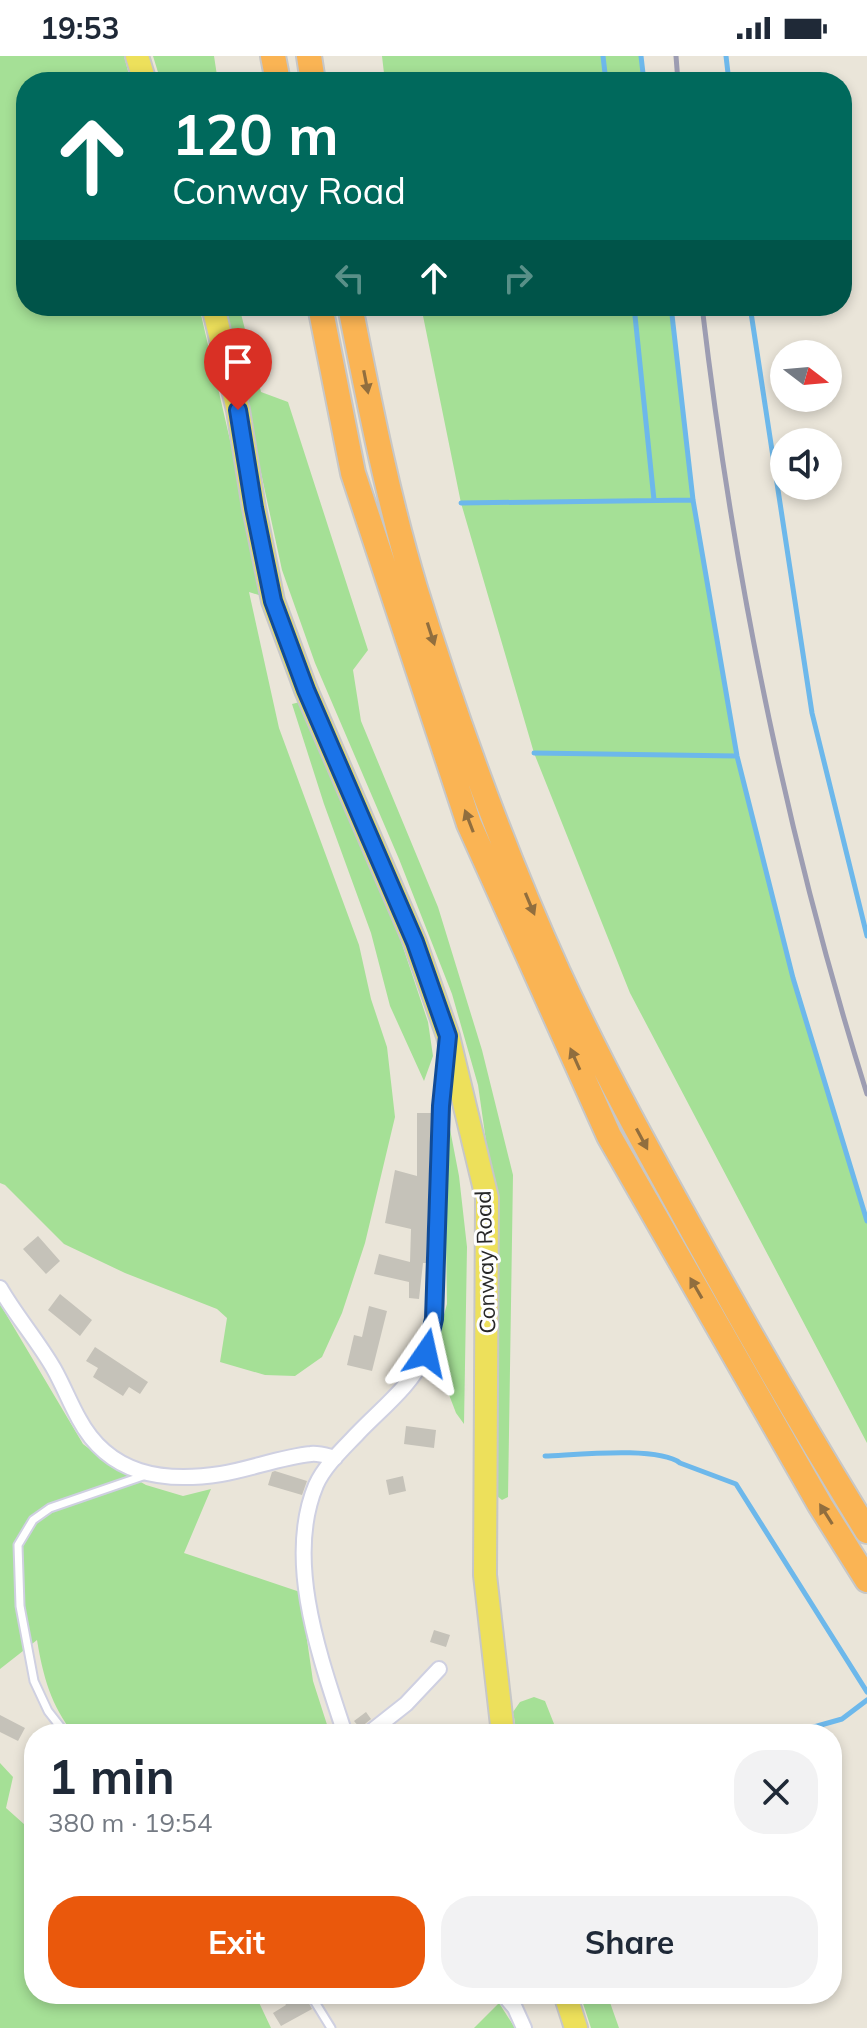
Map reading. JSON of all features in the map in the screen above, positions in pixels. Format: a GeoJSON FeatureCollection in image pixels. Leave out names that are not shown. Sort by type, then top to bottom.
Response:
{"type":"FeatureCollection","features":[{"type":"Feature","properties":{"kind":"highway"},"geometry":{"type":"LineString","coordinates":[[322,316],[353,473],[469,824],[609,1136],[820,1505],[867,1580]]}},
{"type":"Feature","properties":{"kind":"highway"},"geometry":{"type":"LineString","coordinates":[[352,316],[382,464],[415,587],[458,718],[530,905],[591,1040],[647,1150],[772,1374],[867,1531]]}},
{"type":"Feature","properties":{"kind":"main road","name":"Conway Road"},"geometry":{"type":"LineString","coordinates":[[215,316],[238,410],[273,601],[306,690],[415,942],[448,1036],[487,1198],[485,1575],[502,1724]]}},
{"type":"Feature","properties":{"kind":"main road"},"geometry":{"type":"LineString","coordinates":[[568,2004],[576,2028]]}},
{"type":"Feature","properties":{"kind":"street"},"geometry":{"type":"LineString","coordinates":[[342,1724],[319,1646],[307,1591],[303,1549],[307,1513],[317,1482],[335,1458],[411,1379],[426,1353],[434,1319],[441,1106],[448,1036]]}},
{"type":"Feature","properties":{"kind":"street"},"geometry":{"type":"LineString","coordinates":[[0,1288],[54,1369],[80,1421],[98,1446],[118,1462],[148,1474],[188,1479],[236,1472],[313,1453],[335,1458]]}},
{"type":"Feature","properties":{"kind":"street"},"geometry":{"type":"LineString","coordinates":[[381,1724],[406,1704],[439,1669]]}},
{"type":"Feature","properties":{"kind":"street"},"geometry":{"type":"LineString","coordinates":[[512,2004],[524,2028]]}},
{"type":"Feature","properties":{"kind":"lane"},"geometry":{"type":"LineString","coordinates":[[58,1724],[48,1711],[34,1681],[20,1606],[18,1545],[33,1520],[50,1508],[110,1490],[148,1474]]}},
{"type":"Feature","properties":{"kind":"lane"},"geometry":{"type":"LineString","coordinates":[[316,2004],[331,2028]]}},
{"type":"Feature","properties":{"kind":"green space"},"geometry":{"type":"Polygon","coordinates":[[[0,56],[124,56],[128,72],[16,72],[16,316],[201,316],[245,505],[262,596],[249,592],[279,728],[359,945],[371,999],[387,1047],[395,1117],[365,1243],[342,1313],[322,1357],[295,1376],[265,1375],[220,1362],[227,1318],[217,1309],[125,1273],[64,1244],[0,1183],[0,56]]]}},
{"type":"Feature","properties":{"kind":"green space"},"geometry":{"type":"Polygon","coordinates":[[[153,56],[214,56],[216,72],[158,72],[153,56]]]}},
{"type":"Feature","properties":{"kind":"green space"},"geometry":{"type":"Polygon","coordinates":[[[382,56],[640,56],[642,72],[384,72],[382,56]]]}},
{"type":"Feature","properties":{"kind":"green space"},"geometry":{"type":"Polygon","coordinates":[[[227,316],[242,316],[261,392],[288,402],[368,650],[353,670],[361,721],[438,907],[482,1050],[513,1175],[508,1497],[502,1500],[497,1496],[494,1197],[478,1085],[452,994],[399,859],[315,663],[282,570],[227,316]]]}},
{"type":"Feature","properties":{"kind":"green space"},"geometry":{"type":"Polygon","coordinates":[[[423,316],[671,316],[693,500],[737,756],[793,978],[867,1221],[867,1443],[630,993],[534,753],[461,503],[423,316]]]}},
{"type":"Feature","properties":{"kind":"green space"},"geometry":{"type":"Polygon","coordinates":[[[300,702],[397,929],[428,1022],[433,1056],[424,1081],[390,1006],[371,933],[292,704],[300,702]]]}},
{"type":"Feature","properties":{"kind":"green space"},"geometry":{"type":"Polygon","coordinates":[[[449,1124],[467,1247],[464,1424],[456,1413],[433,1353],[447,1304],[445,1166],[449,1124]]]}},
{"type":"Feature","properties":{"kind":"green space"},"geometry":{"type":"Polygon","coordinates":[[[0,1304],[83,1444],[109,1464],[146,1485],[183,1496],[211,1489],[184,1553],[300,1592],[313,1681],[327,1724],[67,1724],[49,1690],[37,1640],[0,1669],[0,1304]]]}},
{"type":"Feature","properties":{"kind":"green space"},"geometry":{"type":"Polygon","coordinates":[[[534,1697],[545,1701],[554,1724],[515,1724],[513,1712],[520,1702],[534,1697]]]}},
{"type":"Feature","properties":{"kind":"green space"},"geometry":{"type":"Polygon","coordinates":[[[0,1763],[13,1777],[6,1808],[24,1824],[24,2004],[260,2004],[271,2028],[0,2028],[0,1763]]]}},
{"type":"Feature","properties":{"kind":"green space"},"geometry":{"type":"Polygon","coordinates":[[[500,2004],[515,2028],[474,2028],[500,2004]]]}},
{"type":"Feature","properties":{"kind":"green space"},"geometry":{"type":"Polygon","coordinates":[[[583,2004],[611,2004],[619,2028],[591,2028],[583,2004]]]}},
{"type":"Feature","properties":{"kind":"building"},"geometry":{"type":"Polygon","coordinates":[[[417,1113],[431,1113],[426,1263],[423,1263],[419,1299],[409,1298],[409,1282],[374,1274],[379,1254],[410,1262],[411,1229],[385,1223],[395,1170],[417,1176],[417,1113]]]}},
{"type":"Feature","properties":{"kind":"building"},"geometry":{"type":"Polygon","coordinates":[[[38,1236],[60,1261],[46,1274],[23,1249],[38,1236]]]}},
{"type":"Feature","properties":{"kind":"building"},"geometry":{"type":"Polygon","coordinates":[[[60,1294],[92,1320],[80,1336],[48,1310],[60,1294]]]}},
{"type":"Feature","properties":{"kind":"building"},"geometry":{"type":"Polygon","coordinates":[[[369,1306],[387,1311],[372,1371],[347,1365],[354,1335],[362,1337],[369,1306]]]}},
{"type":"Feature","properties":{"kind":"building"},"geometry":{"type":"Polygon","coordinates":[[[95,1347],[148,1382],[140,1394],[129,1387],[123,1396],[93,1377],[98,1368],[86,1361],[95,1347]]]}},
{"type":"Feature","properties":{"kind":"building"},"geometry":{"type":"Polygon","coordinates":[[[406,1426],[436,1430],[434,1448],[404,1444],[406,1426]]]}},
{"type":"Feature","properties":{"kind":"building"},"geometry":{"type":"Polygon","coordinates":[[[275,1471],[307,1481],[302,1495],[268,1485],[275,1471]]]}},
{"type":"Feature","properties":{"kind":"building"},"geometry":{"type":"Polygon","coordinates":[[[403,1476],[406,1491],[389,1495],[386,1480],[403,1476]]]}},
{"type":"Feature","properties":{"kind":"building"},"geometry":{"type":"Polygon","coordinates":[[[434,1630],[450,1635],[446,1647],[430,1642],[434,1630]]]}},
{"type":"Feature","properties":{"kind":"building"},"geometry":{"type":"Polygon","coordinates":[[[366,1712],[371,1719],[365,1724],[354,1721],[366,1712]]]}},
{"type":"Feature","properties":{"kind":"building"},"geometry":{"type":"Polygon","coordinates":[[[0,1715],[24,1727],[18,1741],[0,1732],[0,1715]]]}},
{"type":"Feature","properties":{"kind":"building"},"geometry":{"type":"Polygon","coordinates":[[[309,2004],[312,2009],[281,2026],[273,2013],[286,2005],[309,2004]]]}},
{"type":"Feature","properties":{"kind":"waterway"},"geometry":{"type":"LineString","coordinates":[[603,56],[605,72]]}},
{"type":"Feature","properties":{"kind":"waterway"},"geometry":{"type":"LineString","coordinates":[[641,56],[643,72]]}},
{"type":"Feature","properties":{"kind":"waterway"},"geometry":{"type":"LineString","coordinates":[[726,56],[728,72]]}},
{"type":"Feature","properties":{"kind":"waterway"},"geometry":{"type":"LineString","coordinates":[[635,316],[654,500]]}},
{"type":"Feature","properties":{"kind":"waterway"},"geometry":{"type":"LineString","coordinates":[[672,316],[693,500],[737,756],[793,978],[867,1221]]}},
{"type":"Feature","properties":{"kind":"waterway"},"geometry":{"type":"LineString","coordinates":[[752,316],[812,713],[867,936]]}},
{"type":"Feature","properties":{"kind":"waterway"},"geometry":{"type":"LineString","coordinates":[[461,503],[693,500]]}},
{"type":"Feature","properties":{"kind":"waterway"},"geometry":{"type":"LineString","coordinates":[[534,753],[737,756]]}},
{"type":"Feature","properties":{"kind":"waterway"},"geometry":{"type":"LineString","coordinates":[[545,1456],[654,1455],[736,1484],[867,1692]]}},
{"type":"Feature","properties":{"kind":"waterway"},"geometry":{"type":"LineString","coordinates":[[824,1724],[842,1719],[867,1700]]}},
{"type":"Feature","properties":{"kind":"railway"},"geometry":{"type":"LineString","coordinates":[[676,56],[677,72]]}},
{"type":"Feature","properties":{"kind":"railway"},"geometry":{"type":"LineString","coordinates":[[703,316],[730,505],[766,704],[812,901],[867,1094]]}},
{"type":"Feature","properties":{"kind":"route"},"geometry":{"type":"LineString","coordinates":[[238,410],[273,601],[306,690],[415,942],[448,1036],[441,1106],[434,1319],[426,1353]]}}]}
